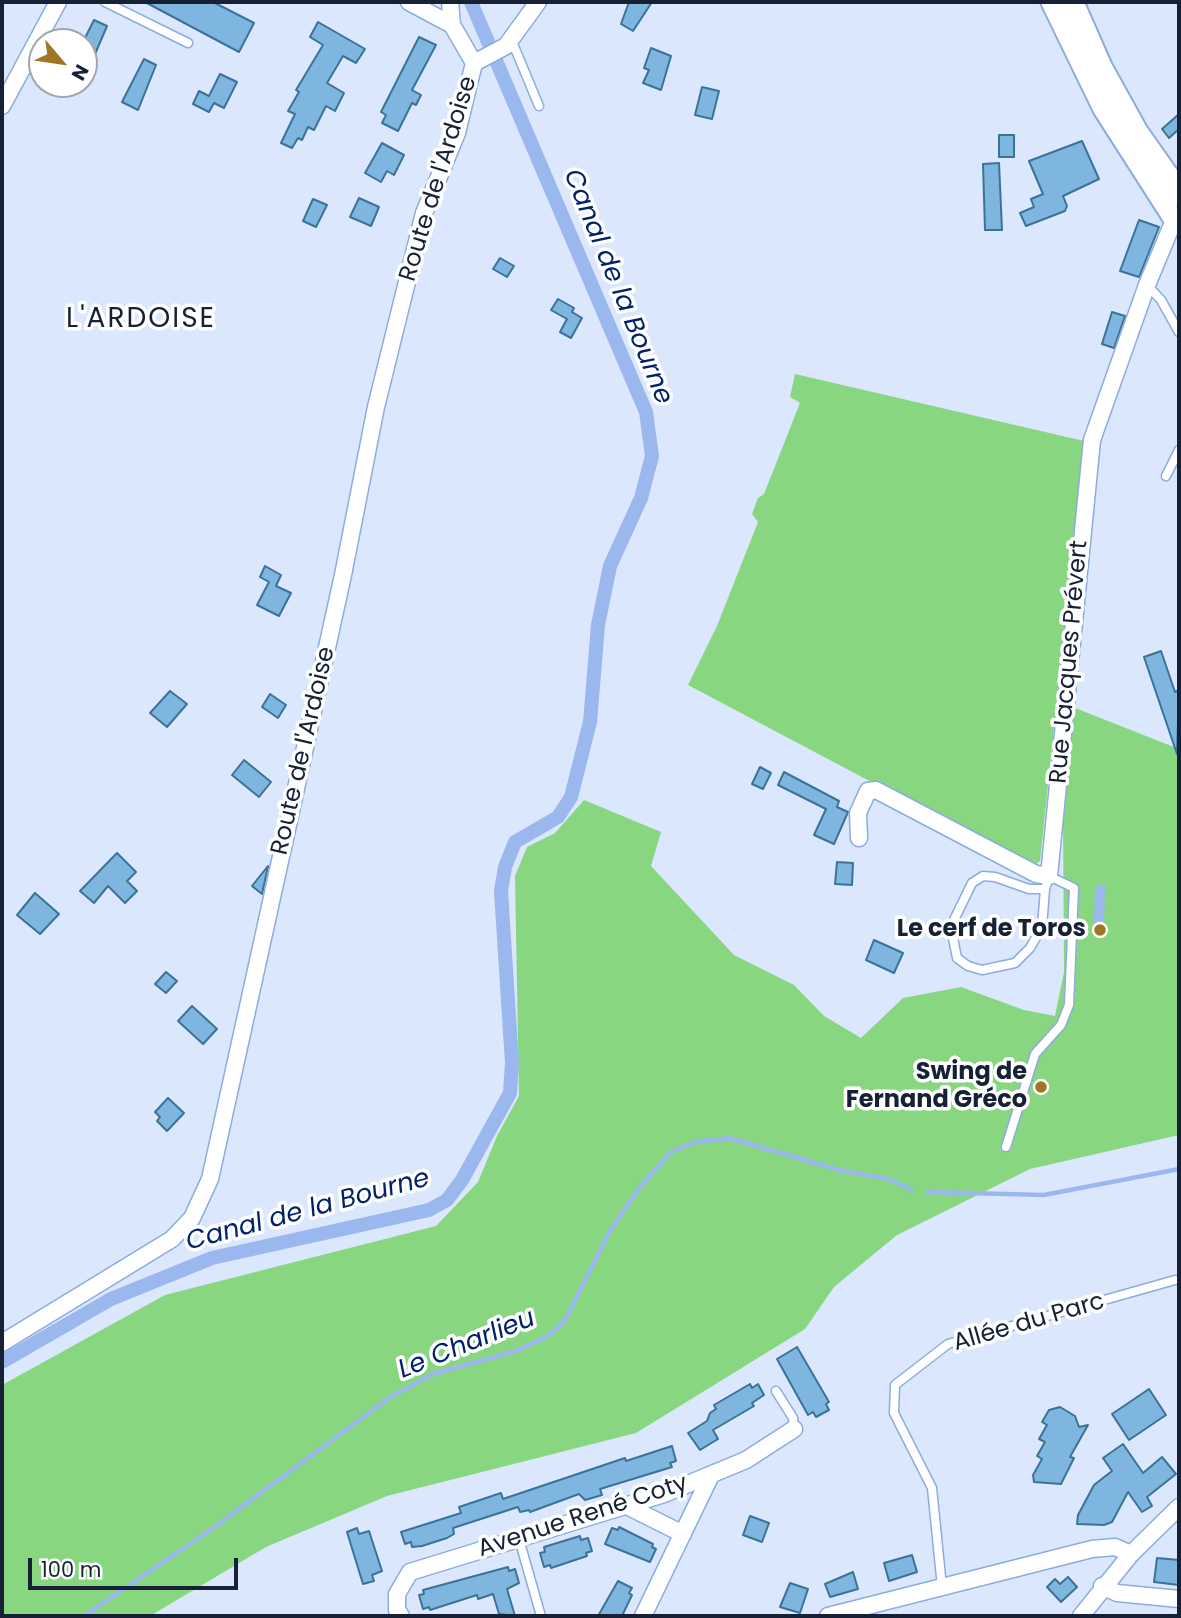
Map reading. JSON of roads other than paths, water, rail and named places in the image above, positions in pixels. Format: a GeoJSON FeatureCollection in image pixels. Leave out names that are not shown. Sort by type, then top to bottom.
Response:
{"type":"FeatureCollection","features":[{"type":"Feature","properties":{"kind":"main road"},"geometry":{"type":"LineString","coordinates":[[1071,2],[1100,68],[1136,133],[1179,194]]}},
{"type":"Feature","properties":{"kind":"street"},"geometry":{"type":"LineString","coordinates":[[2,106],[58,2]]}},
{"type":"Feature","properties":{"kind":"street"},"geometry":{"type":"LineString","coordinates":[[409,2],[452,25]]}},
{"type":"Feature","properties":{"kind":"street"},"geometry":{"type":"LineString","coordinates":[[450,2],[452,25],[474,63],[509,42],[538,2]]}},
{"type":"Feature","properties":{"kind":"street"},"geometry":{"type":"LineString","coordinates":[[1051,2],[1103,109],[1177,218]]}},
{"type":"Feature","properties":{"kind":"street","name":"Route de l'Ardoise"},"geometry":{"type":"LineString","coordinates":[[2,1343],[172,1239],[192,1217],[210,1179],[343,575],[376,407],[424,214],[457,133],[474,63]]}},
{"type":"Feature","properties":{"kind":"street","name":"Rue Jacques Prévert"},"geometry":{"type":"LineString","coordinates":[[1047,882],[1092,440],[1147,285],[1177,218]]}},
{"type":"Feature","properties":{"kind":"street"},"geometry":{"type":"LineString","coordinates":[[859,838],[858,813],[868,791],[876,790],[1037,874],[1047,882]]}},
{"type":"Feature","properties":{"kind":"street","name":"Avenue René Coty"},"geometry":{"type":"LineString","coordinates":[[401,1616],[397,1610],[397,1594],[410,1572],[627,1506],[711,1475],[746,1460],[794,1429]]}},
{"type":"Feature","properties":{"kind":"street"},"geometry":{"type":"LineString","coordinates":[[643,1616],[711,1475]]}},
{"type":"Feature","properties":{"kind":"street"},"geometry":{"type":"LineString","coordinates":[[627,1506],[683,1534]]}},
{"type":"Feature","properties":{"kind":"street"},"geometry":{"type":"LineString","coordinates":[[1081,1616],[1102,1586],[1179,1507]]}},
{"type":"Feature","properties":{"kind":"street"},"geometry":{"type":"LineString","coordinates":[[839,1615],[873,1609],[942,1587],[1092,1549],[1115,1546],[1131,1554]]}},
{"type":"Feature","properties":{"kind":"street"},"geometry":{"type":"LineString","coordinates":[[1102,1586],[1117,1593],[1179,1599]]}},
{"type":"Feature","properties":{"kind":"lane"},"geometry":{"type":"LineString","coordinates":[[104,2],[188,43]]}},
{"type":"Feature","properties":{"kind":"lane"},"geometry":{"type":"LineString","coordinates":[[509,42],[539,106]]}},
{"type":"Feature","properties":{"kind":"lane"},"geometry":{"type":"LineString","coordinates":[[1147,285],[1161,300],[1179,332]]}},
{"type":"Feature","properties":{"kind":"lane"},"geometry":{"type":"LineString","coordinates":[[1166,476],[1179,450]]}},
{"type":"Feature","properties":{"kind":"lane"},"geometry":{"type":"LineString","coordinates":[[1006,1147],[1035,1054],[1061,1025],[1069,1005],[1074,888],[1047,882],[1029,890],[995,877],[983,876],[972,883],[954,920],[952,933],[957,958],[982,970],[1015,963],[1030,948],[1042,927],[1047,882]]}},
{"type":"Feature","properties":{"kind":"lane","name":"Allée du Parc"},"geometry":{"type":"LineString","coordinates":[[942,1587],[932,1488],[894,1413],[895,1385],[948,1344],[1175,1280]]}},
{"type":"Feature","properties":{"kind":"lane"},"geometry":{"type":"LineString","coordinates":[[776,1391],[793,1418],[794,1429]]}},
{"type":"Feature","properties":{"kind":"lane"},"geometry":{"type":"LineString","coordinates":[[519,1539],[541,1616]]}},
{"type":"Feature","properties":{"kind":"water"},"geometry":{"type":"Polygon","coordinates":[[[1095,886],[1105,886],[1104,926],[1094,926],[1095,886]]]}},
{"type":"Feature","properties":{"kind":"waterway","name":"Canal de la Bourne"},"geometry":{"type":"LineString","coordinates":[[2,1362],[111,1299],[212,1258],[429,1210],[447,1200],[462,1180],[510,1093],[512,1063],[501,891],[505,867],[515,842],[558,817],[571,797],[590,722],[598,625],[610,566],[641,498],[652,456],[646,412],[471,2]]}},
{"type":"Feature","properties":{"kind":"waterway","name":"Le Charlieu"},"geometry":{"type":"LineString","coordinates":[[84,1616],[209,1531],[392,1396],[433,1374],[516,1351],[548,1336],[564,1322],[611,1229],[640,1187],[671,1152],[696,1142],[729,1138],[843,1171],[889,1179],[912,1190]]}},
{"type":"Feature","properties":{"kind":"waterway","name":"Le Charlieu"},"geometry":{"type":"LineString","coordinates":[[928,1192],[1044,1195],[1179,1169]]}},
{"type":"Feature","properties":{"kind":"place","name":"Le cerf de Toros"},"geometry":{"type":"Point","coordinates":[1100,930]}},
{"type":"Feature","properties":{"kind":"place","name":"Swing de Fernand Gréco"},"geometry":{"type":"Point","coordinates":[1041,1087]}},
{"type":"Feature","properties":{"kind":"district","name":"L'ARDOISE"},"geometry":{"type":"Point","coordinates":[141,320]}}]}
